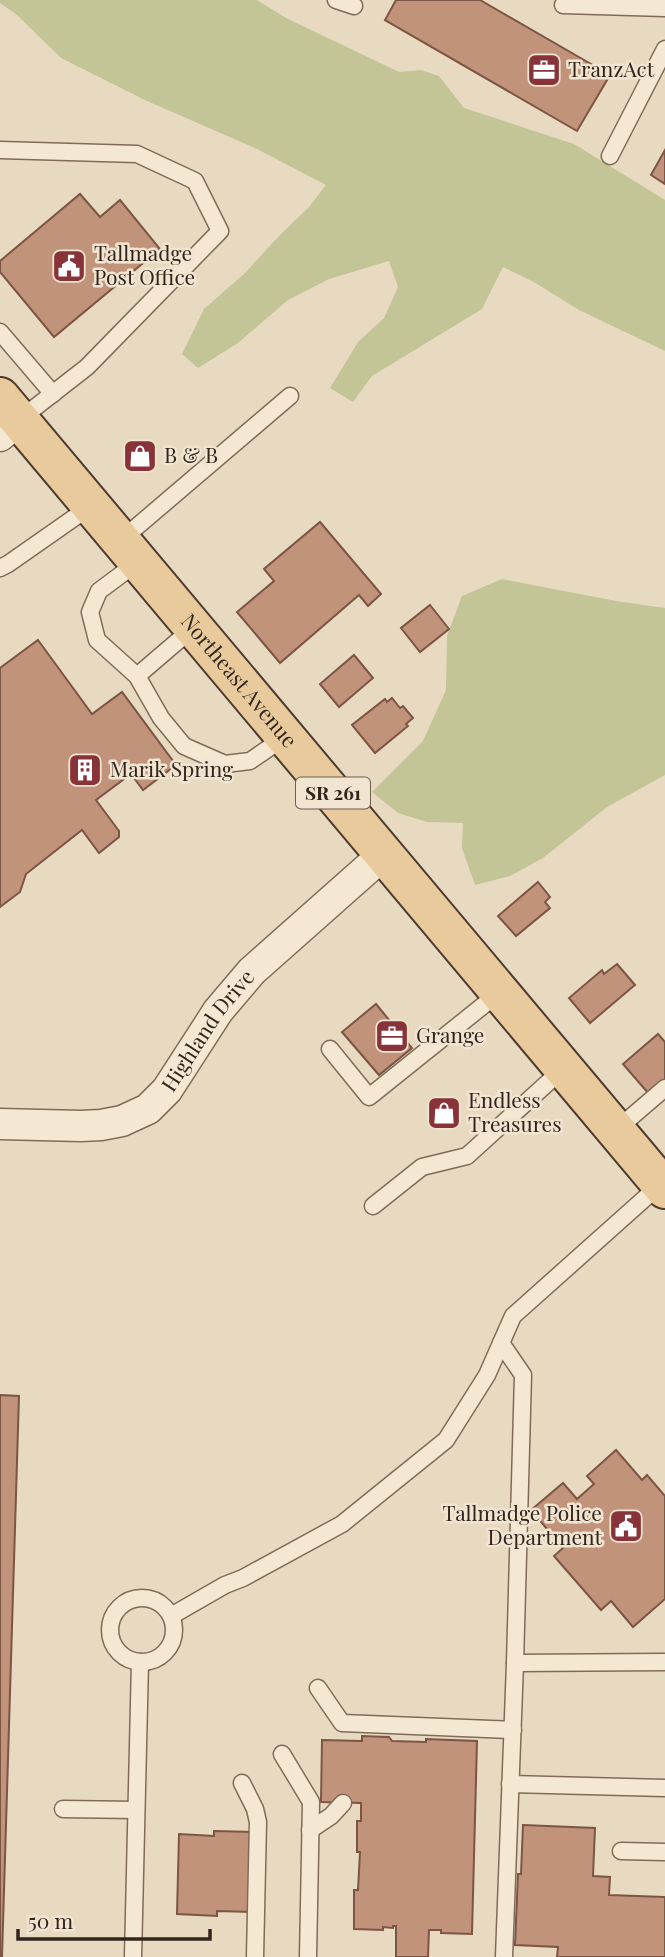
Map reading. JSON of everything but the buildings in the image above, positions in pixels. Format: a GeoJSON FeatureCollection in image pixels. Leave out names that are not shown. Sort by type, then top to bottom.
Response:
{"type":"FeatureCollection","features":[{"type":"Feature","properties":{"kind":"main road","name":"Northeast Avenue"},"geometry":{"type":"LineString","coordinates":[[6,418],[91,506],[664,1185]]}},
{"type":"Feature","properties":{"kind":"street","name":"Highland Drive"},"geometry":{"type":"LineString","coordinates":[[0,1124],[102,1125],[122,1121],[148,1109],[167,1090],[218,1011],[251,971],[384,854]]}},
{"type":"Feature","properties":{"kind":"lane"},"geometry":{"type":"LineString","coordinates":[[336,0],[354,6]]}},
{"type":"Feature","properties":{"kind":"lane"},"geometry":{"type":"LineString","coordinates":[[563,5],[665,8]]}},
{"type":"Feature","properties":{"kind":"lane"},"geometry":{"type":"LineString","coordinates":[[610,156],[665,49]]}},
{"type":"Feature","properties":{"kind":"lane"},"geometry":{"type":"LineString","coordinates":[[0,150],[137,154],[195,181],[220,231],[87,367],[53,394],[6,418]]}},
{"type":"Feature","properties":{"kind":"lane"},"geometry":{"type":"LineString","coordinates":[[0,332],[53,394]]}},
{"type":"Feature","properties":{"kind":"lane"},"geometry":{"type":"LineString","coordinates":[[285,737],[250,761],[225,764],[184,746],[161,718],[137,676],[97,640],[90,612],[99,591],[129,552],[290,396]]}},
{"type":"Feature","properties":{"kind":"lane"},"geometry":{"type":"LineString","coordinates":[[0,568],[91,506]]}},
{"type":"Feature","properties":{"kind":"lane"},"geometry":{"type":"LineString","coordinates":[[137,676],[193,628]]}},
{"type":"Feature","properties":{"kind":"lane"},"geometry":{"type":"LineString","coordinates":[[330,1049],[369,1097],[500,992]]}},
{"type":"Feature","properties":{"kind":"lane"},"geometry":{"type":"LineString","coordinates":[[373,1206],[422,1167],[467,1156],[564,1068]]}},
{"type":"Feature","properties":{"kind":"lane"},"geometry":{"type":"LineString","coordinates":[[616,1130],[665,1088]]}},
{"type":"Feature","properties":{"kind":"lane"},"geometry":{"type":"LineString","coordinates":[[171,1616],[342,1524],[446,1440],[487,1376],[513,1316],[664,1185]]}},
{"type":"Feature","properties":{"kind":"lane"},"geometry":{"type":"LineString","coordinates":[[501,1343],[523,1375],[504,1957]]}},
{"type":"Feature","properties":{"kind":"lane"},"geometry":{"type":"LineString","coordinates":[[146,1598],[157,1601],[166,1608],[171,1616],[174,1638],[163,1655],[154,1661],[140,1662],[124,1657],[116,1650],[109,1630],[111,1619],[125,1602],[146,1598]]}},
{"type":"Feature","properties":{"kind":"lane"},"geometry":{"type":"LineString","coordinates":[[133,1957],[140,1662]]}},
{"type":"Feature","properties":{"kind":"lane"},"geometry":{"type":"LineString","coordinates":[[515,1663],[665,1662]]}},
{"type":"Feature","properties":{"kind":"lane"},"geometry":{"type":"LineString","coordinates":[[318,1688],[342,1723],[513,1730]]}},
{"type":"Feature","properties":{"kind":"lane"},"geometry":{"type":"LineString","coordinates":[[345,1723],[345,1741]]}},
{"type":"Feature","properties":{"kind":"lane"},"geometry":{"type":"LineString","coordinates":[[282,1754],[311,1802],[307,1957]]}},
{"type":"Feature","properties":{"kind":"lane"},"geometry":{"type":"LineString","coordinates":[[242,1783],[255,1809],[258,1822],[255,1957]]}},
{"type":"Feature","properties":{"kind":"lane"},"geometry":{"type":"LineString","coordinates":[[510,1784],[665,1788]]}},
{"type":"Feature","properties":{"kind":"lane"},"geometry":{"type":"LineString","coordinates":[[310,1830],[331,1816],[343,1802]]}},
{"type":"Feature","properties":{"kind":"lane"},"geometry":{"type":"LineString","coordinates":[[63,1809],[136,1810]]}},
{"type":"Feature","properties":{"kind":"lane"},"geometry":{"type":"LineString","coordinates":[[621,1851],[665,1852]]}},
{"type":"Feature","properties":{"kind":"green space"},"geometry":{"type":"Polygon","coordinates":[[[0,0],[257,0],[286,18],[399,72],[421,70],[439,76],[464,108],[574,144],[665,200],[665,351],[579,310],[534,282],[503,267],[482,309],[372,376],[353,402],[330,388],[358,342],[384,318],[398,287],[389,261],[329,279],[288,300],[238,343],[198,368],[182,354],[204,309],[245,273],[309,207],[326,185],[257,149],[147,101],[61,58],[17,15],[0,3],[0,0]]]}},
{"type":"Feature","properties":{"kind":"green space"},"geometry":{"type":"Polygon","coordinates":[[[502,579],[665,608],[665,775],[607,807],[543,858],[510,876],[475,885],[462,848],[463,823],[427,822],[398,813],[372,792],[423,741],[446,690],[447,636],[462,596],[502,579]]]}},
{"type":"Feature","properties":{"kind":"place","name":"TranzAct"},"geometry":{"type":"Point","coordinates":[544,70]}},
{"type":"Feature","properties":{"kind":"place","name":"Tallmadge Post Office"},"geometry":{"type":"Point","coordinates":[69,266]}},
{"type":"Feature","properties":{"kind":"place","name":"B & B"},"geometry":{"type":"Point","coordinates":[140,456]}},
{"type":"Feature","properties":{"kind":"place","name":"Marik Spring"},"geometry":{"type":"Point","coordinates":[85,770]}},
{"type":"Feature","properties":{"kind":"place","name":"Grange"},"geometry":{"type":"Point","coordinates":[392,1036]}},
{"type":"Feature","properties":{"kind":"place","name":"Endless Treasures"},"geometry":{"type":"Point","coordinates":[444,1113]}},
{"type":"Feature","properties":{"kind":"place","name":"Tallmadge Police Department"},"geometry":{"type":"Point","coordinates":[626,1526]}}]}
